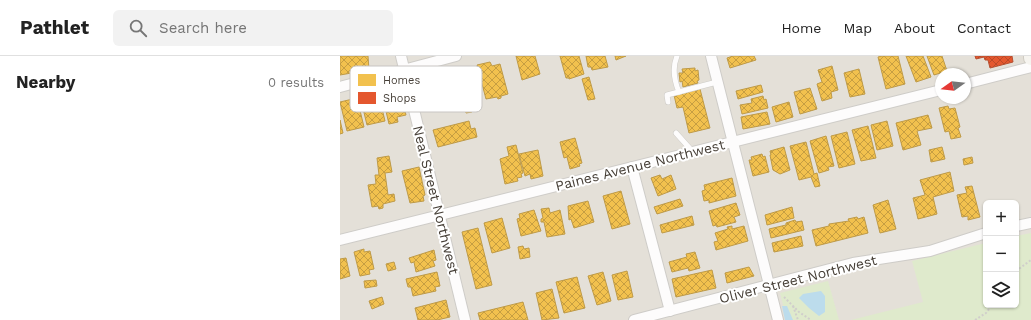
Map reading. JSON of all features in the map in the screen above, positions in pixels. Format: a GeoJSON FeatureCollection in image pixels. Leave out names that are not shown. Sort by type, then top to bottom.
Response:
{"type":"FeatureCollection","features":[{"type":"Feature","properties":{"kind":"street","name":"Neal Street Northwest"},"geometry":{"type":"LineString","coordinates":[[401,56],[403,66]]}},
{"type":"Feature","properties":{"kind":"street"},"geometry":{"type":"LineString","coordinates":[[416,66],[456,56]]}},
{"type":"Feature","properties":{"kind":"street"},"geometry":{"type":"LineString","coordinates":[[711,56],[778,320]]}},
{"type":"Feature","properties":{"kind":"street"},"geometry":{"type":"LineString","coordinates":[[971,83],[1031,68]]}},
{"type":"Feature","properties":{"kind":"street"},"geometry":{"type":"LineString","coordinates":[[340,87],[350,84]]}},
{"type":"Feature","properties":{"kind":"street","name":"Paines Avenue Northwest"},"geometry":{"type":"LineString","coordinates":[[340,240],[935,92]]}},
{"type":"Feature","properties":{"kind":"street","name":"Neal Street Northwest"},"geometry":{"type":"LineString","coordinates":[[415,112],[465,320]]}},
{"type":"Feature","properties":{"kind":"street"},"geometry":{"type":"LineString","coordinates":[[632,167],[670,311]]}},
{"type":"Feature","properties":{"kind":"street"},"geometry":{"type":"LineString","coordinates":[[1019,225],[1031,222]]}},
{"type":"Feature","properties":{"kind":"street","name":"Oliver Street Northwest"},"geometry":{"type":"LineString","coordinates":[[634,320],[853,263],[930,251],[983,234]]}},
{"type":"Feature","properties":{"kind":"lane"},"geometry":{"type":"LineString","coordinates":[[678,56],[674,64],[674,72],[679,92]]}},
{"type":"Feature","properties":{"kind":"lane"},"geometry":{"type":"LineString","coordinates":[[668,102],[667,95],[717,82]]}},
{"type":"Feature","properties":{"kind":"lane"},"geometry":{"type":"LineString","coordinates":[[676,133],[693,152]]}},
{"type":"Feature","properties":{"kind":"path"},"geometry":{"type":"LineString","coordinates":[[1019,269],[1031,260]]}},
{"type":"Feature","properties":{"kind":"path"},"geometry":{"type":"LineString","coordinates":[[782,294],[811,320]]}},
{"type":"Feature","properties":{"kind":"path"},"geometry":{"type":"LineString","coordinates":[[793,305],[798,320]]}},
{"type":"Feature","properties":{"kind":"path"},"geometry":{"type":"LineString","coordinates":[[975,320],[986,313],[990,308]]}},
{"type":"Feature","properties":{"kind":"shaded area"},"geometry":{"type":"Polygon","coordinates":[[[340,56],[1031,56],[1031,320],[340,320],[340,56]]]}},
{"type":"Feature","properties":{"kind":"green space"},"geometry":{"type":"Polygon","coordinates":[[[1031,233],[1031,320],[851,320],[923,302],[912,261],[983,244],[983,308],[1019,308],[1019,235],[1031,233]]]}},
{"type":"Feature","properties":{"kind":"green space"},"geometry":{"type":"Polygon","coordinates":[[[828,281],[839,320],[787,320],[780,293],[828,281]]]}},
{"type":"Feature","properties":{"kind":"water"},"geometry":{"type":"Polygon","coordinates":[[[821,291],[825,296],[825,312],[819,316],[799,298],[803,294],[821,291]]]}},
{"type":"Feature","properties":{"kind":"water"},"geometry":{"type":"Polygon","coordinates":[[[782,306],[787,306],[793,320],[785,320],[782,306]]]}},
{"type":"Feature","properties":{"kind":"building: Homes"},"geometry":{"type":"Polygon","coordinates":[[[340,56],[368,56],[369,66],[350,66],[350,73],[340,75],[340,56]]]}},
{"type":"Feature","properties":{"kind":"building: Homes"},"geometry":{"type":"Polygon","coordinates":[[[516,56],[535,56],[540,74],[522,80],[516,56]]]}},
{"type":"Feature","properties":{"kind":"building: Homes"},"geometry":{"type":"Polygon","coordinates":[[[560,56],[579,56],[584,74],[569,79],[566,78],[560,56]]]}},
{"type":"Feature","properties":{"kind":"building: Homes"},"geometry":{"type":"Polygon","coordinates":[[[586,56],[605,56],[608,67],[592,70],[591,67],[588,67],[586,56]]]}},
{"type":"Feature","properties":{"kind":"building: Homes"},"geometry":{"type":"Polygon","coordinates":[[[615,56],[626,56],[616,60],[615,56]]]}},
{"type":"Feature","properties":{"kind":"building: Homes"},"geometry":{"type":"Polygon","coordinates":[[[733,56],[754,56],[756,60],[730,68],[727,58],[733,56]]]}},
{"type":"Feature","properties":{"kind":"building: Homes"},"geometry":{"type":"Polygon","coordinates":[[[898,56],[905,84],[886,89],[878,57],[898,56]]]}},
{"type":"Feature","properties":{"kind":"building: Homes"},"geometry":{"type":"Polygon","coordinates":[[[906,56],[923,56],[931,77],[916,82],[906,56]]]}},
{"type":"Feature","properties":{"kind":"building: Homes"},"geometry":{"type":"Polygon","coordinates":[[[927,56],[942,56],[946,68],[935,68],[934,75],[927,56]]]}},
{"type":"Feature","properties":{"kind":"building: Homes"},"geometry":{"type":"Polygon","coordinates":[[[490,62],[492,66],[500,64],[508,94],[501,96],[501,98],[498,99],[497,97],[486,99],[482,84],[482,66],[477,65],[490,62]]]}},
{"type":"Feature","properties":{"kind":"building: Homes"},"geometry":{"type":"Polygon","coordinates":[[[832,66],[838,90],[831,92],[832,98],[822,101],[817,84],[822,82],[818,70],[832,66]]]}},
{"type":"Feature","properties":{"kind":"building: Homes"},"geometry":{"type":"Polygon","coordinates":[[[695,68],[695,71],[698,70],[698,83],[683,87],[682,81],[680,82],[679,73],[683,73],[682,69],[695,68]]]}},
{"type":"Feature","properties":{"kind":"building: Homes"},"geometry":{"type":"Polygon","coordinates":[[[859,69],[865,94],[850,97],[844,73],[859,69]]]}},
{"type":"Feature","properties":{"kind":"building: Homes"},"geometry":{"type":"Polygon","coordinates":[[[589,77],[595,99],[588,100],[582,79],[589,77]]]}},
{"type":"Feature","properties":{"kind":"building: Homes"},"geometry":{"type":"Polygon","coordinates":[[[761,85],[763,92],[738,99],[736,91],[761,85]]]}},
{"type":"Feature","properties":{"kind":"building: Homes"},"geometry":{"type":"Polygon","coordinates":[[[810,88],[817,109],[800,114],[794,92],[810,88]]]}},
{"type":"Feature","properties":{"kind":"building: Homes"},"geometry":{"type":"Polygon","coordinates":[[[700,89],[710,128],[689,133],[683,107],[677,108],[674,95],[700,89]]]}},
{"type":"Feature","properties":{"kind":"building: Homes"},"geometry":{"type":"Polygon","coordinates":[[[763,96],[764,100],[766,99],[768,108],[742,114],[740,105],[752,103],[751,99],[763,96]]]}},
{"type":"Feature","properties":{"kind":"building: Homes"},"geometry":{"type":"Polygon","coordinates":[[[350,100],[350,112],[360,112],[364,127],[347,131],[340,102],[350,100]]]}},
{"type":"Feature","properties":{"kind":"building: Homes"},"geometry":{"type":"Polygon","coordinates":[[[789,102],[793,117],[776,122],[772,107],[789,102]]]}},
{"type":"Feature","properties":{"kind":"building: Homes"},"geometry":{"type":"Polygon","coordinates":[[[948,106],[949,109],[955,108],[961,137],[951,139],[949,131],[945,132],[939,108],[948,106]]]}},
{"type":"Feature","properties":{"kind":"building: Homes"},"geometry":{"type":"Polygon","coordinates":[[[364,112],[383,112],[385,121],[367,125],[364,112]]]}},
{"type":"Feature","properties":{"kind":"building: Homes"},"geometry":{"type":"Polygon","coordinates":[[[386,112],[405,112],[406,115],[397,117],[398,122],[389,124],[386,112]]]}},
{"type":"Feature","properties":{"kind":"building: Homes"},"geometry":{"type":"Polygon","coordinates":[[[767,112],[770,124],[743,129],[741,117],[767,112]]]}},
{"type":"Feature","properties":{"kind":"building: Homes"},"geometry":{"type":"Polygon","coordinates":[[[928,115],[932,128],[917,131],[921,145],[903,150],[896,123],[928,115]]]}},
{"type":"Feature","properties":{"kind":"building: Homes"},"geometry":{"type":"Polygon","coordinates":[[[340,120],[343,133],[340,134],[340,120]]]}},
{"type":"Feature","properties":{"kind":"building: Homes"},"geometry":{"type":"Polygon","coordinates":[[[469,121],[471,129],[475,128],[477,137],[438,147],[433,130],[469,121]]]}},
{"type":"Feature","properties":{"kind":"building: Homes"},"geometry":{"type":"Polygon","coordinates":[[[887,121],[893,146],[877,150],[871,125],[887,121]]]}},
{"type":"Feature","properties":{"kind":"building: Homes"},"geometry":{"type":"Polygon","coordinates":[[[868,126],[876,158],[861,161],[852,130],[868,126]]]}},
{"type":"Feature","properties":{"kind":"building: Homes"},"geometry":{"type":"Polygon","coordinates":[[[847,132],[855,164],[839,168],[831,136],[847,132]]]}},
{"type":"Feature","properties":{"kind":"building: Homes"},"geometry":{"type":"Polygon","coordinates":[[[826,136],[834,166],[828,167],[829,170],[819,173],[810,141],[826,136]]]}},
{"type":"Feature","properties":{"kind":"building: Homes"},"geometry":{"type":"Polygon","coordinates":[[[575,138],[582,163],[579,164],[580,166],[570,169],[567,157],[564,158],[560,142],[575,138]]]}},
{"type":"Feature","properties":{"kind":"building: Homes"},"geometry":{"type":"Polygon","coordinates":[[[806,142],[814,174],[817,173],[820,186],[815,187],[811,177],[799,180],[790,146],[806,142]]]}},
{"type":"Feature","properties":{"kind":"building: Homes"},"geometry":{"type":"Polygon","coordinates":[[[516,145],[523,173],[521,174],[522,177],[517,178],[518,181],[505,184],[500,159],[509,156],[507,147],[516,145]]]}},
{"type":"Feature","properties":{"kind":"building: Homes"},"geometry":{"type":"Polygon","coordinates":[[[784,147],[790,170],[780,174],[773,170],[770,151],[784,147]]]}},
{"type":"Feature","properties":{"kind":"building: Homes"},"geometry":{"type":"Polygon","coordinates":[[[942,147],[945,159],[931,162],[929,150],[942,147]]]}},
{"type":"Feature","properties":{"kind":"building: Homes"},"geometry":{"type":"Polygon","coordinates":[[[538,150],[543,176],[531,179],[530,174],[525,176],[519,154],[538,150]]]}},
{"type":"Feature","properties":{"kind":"building: Homes"},"geometry":{"type":"Polygon","coordinates":[[[762,154],[763,157],[765,156],[769,172],[753,176],[749,160],[752,160],[751,157],[762,154]]]}},
{"type":"Feature","properties":{"kind":"building: Homes"},"geometry":{"type":"Polygon","coordinates":[[[389,156],[392,172],[385,173],[388,195],[394,194],[395,201],[383,204],[383,208],[379,209],[378,206],[372,207],[368,185],[376,184],[375,175],[379,175],[377,158],[389,156]]]}},
{"type":"Feature","properties":{"kind":"building: Homes"},"geometry":{"type":"Polygon","coordinates":[[[972,157],[973,163],[964,165],[963,159],[972,157]]]}},
{"type":"Feature","properties":{"kind":"building: Homes"},"geometry":{"type":"Polygon","coordinates":[[[419,167],[425,195],[423,196],[424,201],[410,203],[402,171],[419,167]]]}},
{"type":"Feature","properties":{"kind":"building: Homes"},"geometry":{"type":"Polygon","coordinates":[[[950,172],[954,191],[933,197],[937,214],[918,219],[913,198],[925,195],[920,180],[950,172]]]}},
{"type":"Feature","properties":{"kind":"building: Homes"},"geometry":{"type":"Polygon","coordinates":[[[660,175],[662,179],[671,175],[676,189],[658,196],[651,178],[660,175]]]}},
{"type":"Feature","properties":{"kind":"building: Homes"},"geometry":{"type":"Polygon","coordinates":[[[732,178],[736,196],[709,203],[709,200],[704,201],[702,191],[705,190],[704,185],[732,178]]]}},
{"type":"Feature","properties":{"kind":"building: Homes"},"geometry":{"type":"Polygon","coordinates":[[[972,186],[980,217],[968,220],[968,216],[962,217],[957,195],[967,193],[965,187],[972,186]]]}},
{"type":"Feature","properties":{"kind":"building: Homes"},"geometry":{"type":"Polygon","coordinates":[[[621,191],[630,224],[612,229],[603,196],[621,191]]]}},
{"type":"Feature","properties":{"kind":"building: Homes"},"geometry":{"type":"Polygon","coordinates":[[[680,199],[683,206],[657,214],[654,207],[680,199]]]}},
{"type":"Feature","properties":{"kind":"building: Homes"},"geometry":{"type":"Polygon","coordinates":[[[888,200],[896,229],[880,233],[873,205],[888,200]]]}},
{"type":"Feature","properties":{"kind":"building: Homes"},"geometry":{"type":"Polygon","coordinates":[[[588,201],[594,222],[574,228],[571,219],[569,220],[568,206],[588,201]]]}},
{"type":"Feature","properties":{"kind":"building: Homes"},"geometry":{"type":"Polygon","coordinates":[[[736,203],[740,215],[734,217],[736,222],[717,227],[716,225],[713,226],[709,211],[736,203]]]}},
{"type":"Feature","properties":{"kind":"building: Homes"},"geometry":{"type":"Polygon","coordinates":[[[792,207],[794,218],[767,225],[765,215],[792,207]]]}},
{"type":"Feature","properties":{"kind":"building: Homes"},"geometry":{"type":"Polygon","coordinates":[[[549,208],[550,213],[560,210],[565,234],[547,237],[544,222],[541,222],[541,219],[543,218],[541,209],[549,208]]]}},
{"type":"Feature","properties":{"kind":"building: Homes"},"geometry":{"type":"Polygon","coordinates":[[[534,210],[541,231],[521,236],[517,219],[520,218],[519,214],[534,210]]]}},
{"type":"Feature","properties":{"kind":"building: Homes"},"geometry":{"type":"Polygon","coordinates":[[[692,216],[694,225],[662,233],[660,225],[692,216]]]}},
{"type":"Feature","properties":{"kind":"building: Homes"},"geometry":{"type":"Polygon","coordinates":[[[857,217],[858,219],[864,217],[868,233],[816,246],[812,230],[829,226],[829,224],[849,221],[848,219],[857,217]]]}},
{"type":"Feature","properties":{"kind":"building: Homes"},"geometry":{"type":"Polygon","coordinates":[[[502,218],[510,248],[492,253],[484,223],[502,218]]]}},
{"type":"Feature","properties":{"kind":"building: Homes"},"geometry":{"type":"Polygon","coordinates":[[[795,220],[796,222],[802,221],[804,230],[771,238],[769,229],[786,225],[786,223],[795,220]]]}},
{"type":"Feature","properties":{"kind":"building: Homes"},"geometry":{"type":"Polygon","coordinates":[[[732,226],[732,229],[744,226],[748,241],[716,250],[714,242],[718,241],[715,233],[728,229],[727,227],[732,226]]]}},
{"type":"Feature","properties":{"kind":"building: Homes"},"geometry":{"type":"Polygon","coordinates":[[[478,228],[492,285],[476,289],[462,232],[478,228]]]}},
{"type":"Feature","properties":{"kind":"building: Homes"},"geometry":{"type":"Polygon","coordinates":[[[801,236],[803,246],[774,252],[772,243],[801,236]]]}},
{"type":"Feature","properties":{"kind":"building: Homes"},"geometry":{"type":"Polygon","coordinates":[[[523,246],[524,249],[529,248],[530,257],[520,259],[518,247],[523,246]]]}},
{"type":"Feature","properties":{"kind":"building: Homes"},"geometry":{"type":"Polygon","coordinates":[[[364,249],[364,252],[370,251],[374,269],[369,270],[370,274],[360,276],[354,252],[364,249]]]}},
{"type":"Feature","properties":{"kind":"building: Homes"},"geometry":{"type":"Polygon","coordinates":[[[434,250],[436,260],[433,261],[435,266],[416,272],[414,262],[411,263],[409,258],[434,250]]]}},
{"type":"Feature","properties":{"kind":"building: Homes"},"geometry":{"type":"Polygon","coordinates":[[[695,252],[700,268],[689,271],[688,268],[672,272],[669,262],[687,257],[686,254],[695,252]]]}},
{"type":"Feature","properties":{"kind":"building: Homes"},"geometry":{"type":"Polygon","coordinates":[[[346,258],[350,276],[340,279],[340,259],[346,258]]]}},
{"type":"Feature","properties":{"kind":"building: Homes"},"geometry":{"type":"Polygon","coordinates":[[[394,262],[396,269],[388,271],[386,264],[394,262]]]}},
{"type":"Feature","properties":{"kind":"building: Homes"},"geometry":{"type":"Polygon","coordinates":[[[749,267],[754,276],[727,283],[725,273],[749,267]]]}},
{"type":"Feature","properties":{"kind":"building: Homes"},"geometry":{"type":"Polygon","coordinates":[[[712,270],[716,288],[676,297],[672,279],[712,270]]]}},
{"type":"Feature","properties":{"kind":"building: Homes"},"geometry":{"type":"Polygon","coordinates":[[[627,271],[633,297],[618,300],[612,275],[627,271]]]}},
{"type":"Feature","properties":{"kind":"building: Homes"},"geometry":{"type":"Polygon","coordinates":[[[437,272],[440,286],[435,287],[436,291],[413,296],[411,287],[408,287],[406,279],[437,272]]]}},
{"type":"Feature","properties":{"kind":"building: Homes"},"geometry":{"type":"Polygon","coordinates":[[[603,272],[611,301],[597,305],[588,276],[603,272]]]}},
{"type":"Feature","properties":{"kind":"building: Homes"},"geometry":{"type":"Polygon","coordinates":[[[577,277],[585,308],[564,313],[556,282],[577,277]]]}},
{"type":"Feature","properties":{"kind":"building: Homes"},"geometry":{"type":"Polygon","coordinates":[[[376,280],[377,286],[365,288],[364,281],[376,280]]]}},
{"type":"Feature","properties":{"kind":"building: Homes"},"geometry":{"type":"Polygon","coordinates":[[[552,289],[559,318],[542,320],[536,293],[552,289]]]}},
{"type":"Feature","properties":{"kind":"building: Homes"},"geometry":{"type":"Polygon","coordinates":[[[382,297],[384,304],[372,309],[369,301],[382,297]]]}},
{"type":"Feature","properties":{"kind":"building: Homes"},"geometry":{"type":"Polygon","coordinates":[[[446,300],[450,317],[437,320],[418,320],[415,308],[446,300]]]}},
{"type":"Feature","properties":{"kind":"building: Homes"},"geometry":{"type":"Polygon","coordinates":[[[523,302],[528,320],[480,320],[478,313],[523,302]]]}},
{"type":"Feature","properties":{"kind":"building: Shops"},"geometry":{"type":"Polygon","coordinates":[[[975,56],[1012,56],[1013,62],[990,68],[988,60],[985,60],[984,57],[976,59],[975,56]]]}}]}
